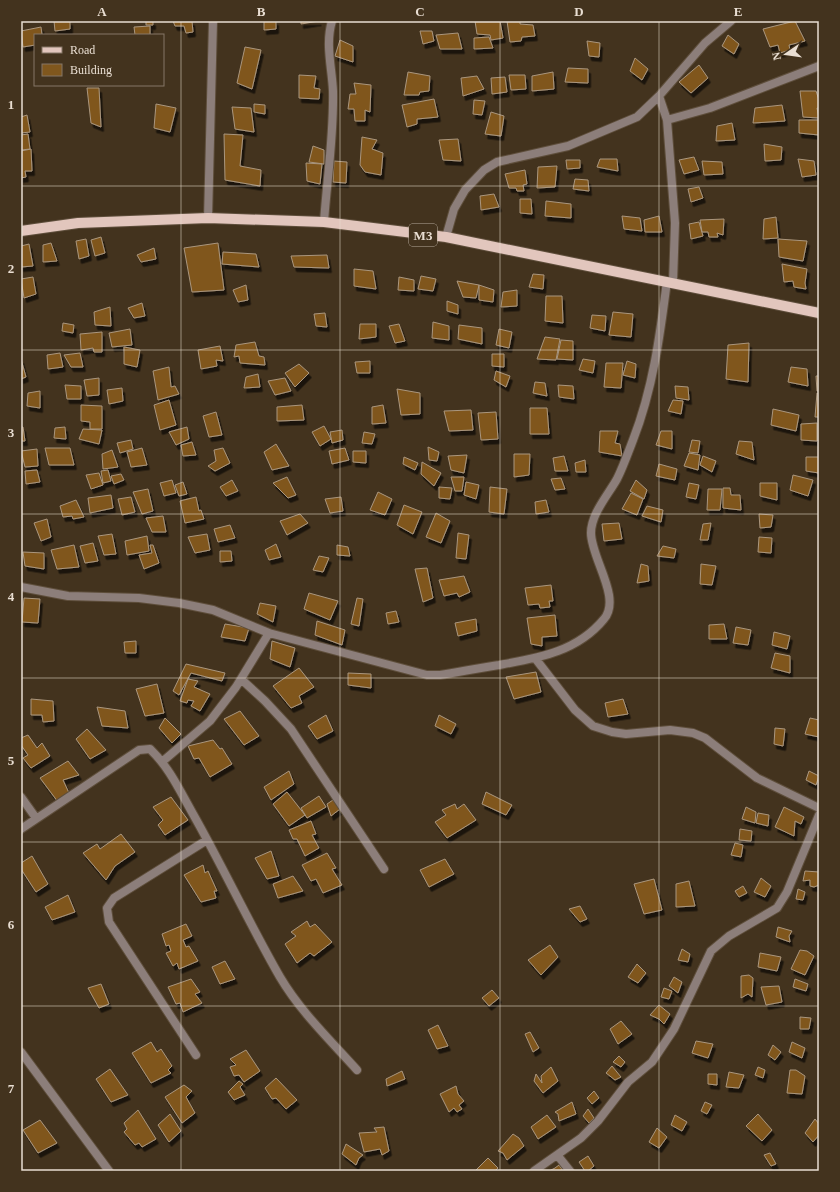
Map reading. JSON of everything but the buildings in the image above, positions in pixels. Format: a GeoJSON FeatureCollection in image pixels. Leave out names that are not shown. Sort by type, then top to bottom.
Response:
{"type":"FeatureCollection","features":[{"type":"Feature","properties":{"kind":"main road","name":"M3"},"geometry":{"type":"LineString","coordinates":[[21,231],[78,223],[208,218],[324,222],[446,237],[819,313]]}},
{"type":"Feature","properties":{"kind":"street"},"geometry":{"type":"LineString","coordinates":[[208,218],[213,21]]}},
{"type":"Feature","properties":{"kind":"street"},"geometry":{"type":"LineString","coordinates":[[324,222],[333,91],[329,48],[332,21]]}},
{"type":"Feature","properties":{"kind":"street"},"geometry":{"type":"LineString","coordinates":[[446,237],[454,209],[465,190],[484,170],[498,162],[568,146],[637,117],[705,44],[731,21]]}},
{"type":"Feature","properties":{"kind":"street"},"geometry":{"type":"LineString","coordinates":[[667,120],[710,108],[819,66]]}},
{"type":"Feature","properties":{"kind":"street"},"geometry":{"type":"LineString","coordinates":[[21,587],[68,596],[139,598],[179,603],[213,610],[269,633],[427,675],[452,673],[535,658],[560,652],[583,639],[605,618],[610,609],[611,600],[594,549],[591,533],[594,519],[617,478],[648,398],[670,282],[675,223],[667,120],[658,96]]}},
{"type":"Feature","properties":{"kind":"street"},"geometry":{"type":"LineString","coordinates":[[163,761],[210,721],[241,679],[269,633]]}},
{"type":"Feature","properties":{"kind":"street"},"geometry":{"type":"LineString","coordinates":[[535,658],[575,710],[593,726],[612,732],[626,734],[670,730],[693,733],[704,738],[757,778],[819,808]]}},
{"type":"Feature","properties":{"kind":"street"},"geometry":{"type":"LineString","coordinates":[[241,679],[265,701],[291,729],[384,869]]}},
{"type":"Feature","properties":{"kind":"street"},"geometry":{"type":"LineString","coordinates":[[21,829],[139,750],[150,749],[163,761],[208,840],[280,977],[295,1000],[357,1070]]}},
{"type":"Feature","properties":{"kind":"street"},"geometry":{"type":"LineString","coordinates":[[21,797],[36,818]]}},
{"type":"Feature","properties":{"kind":"street"},"geometry":{"type":"LineString","coordinates":[[534,1171],[558,1156],[581,1138],[598,1121],[628,1082],[652,1062],[674,1029],[712,951],[729,936],[777,908],[787,892],[819,817]]}},
{"type":"Feature","properties":{"kind":"street"},"geometry":{"type":"LineString","coordinates":[[196,1055],[109,922],[106,908],[114,898],[208,840]]}},
{"type":"Feature","properties":{"kind":"street"},"geometry":{"type":"LineString","coordinates":[[21,1052],[109,1171]]}},
{"type":"Feature","properties":{"kind":"street"},"geometry":{"type":"LineString","coordinates":[[558,1156],[570,1171]]}}]}
